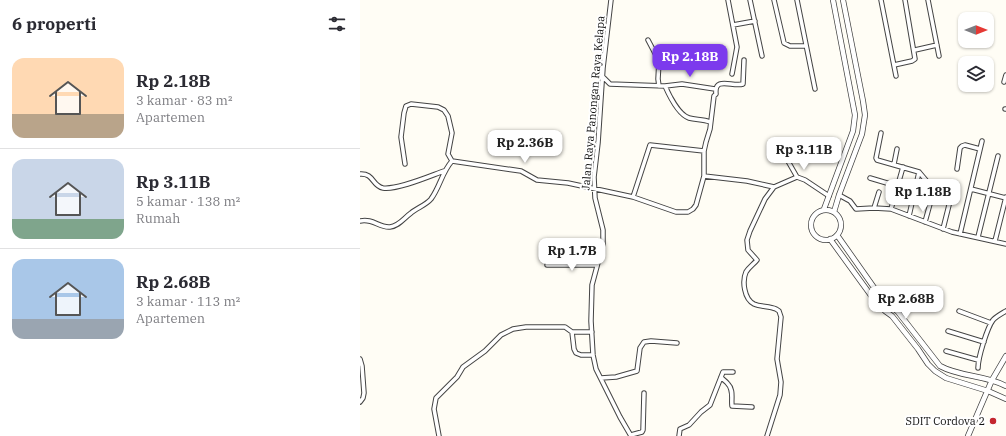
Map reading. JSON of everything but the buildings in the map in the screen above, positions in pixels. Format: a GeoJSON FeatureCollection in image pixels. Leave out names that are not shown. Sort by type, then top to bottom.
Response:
{"type":"FeatureCollection","features":[{"type":"Feature","properties":{"kind":"street","name":"Jalan Raya Panongan Raya Kelapa"},"geometry":{"type":"LineString","coordinates":[[611,0],[594,190],[596,208],[603,230],[603,244],[592,290],[593,355],[596,369],[600,378],[631,435]]}},
{"type":"Feature","properties":{"kind":"street"},"geometry":{"type":"LineString","coordinates":[[728,0],[737,47],[732,74]]}},
{"type":"Feature","properties":{"kind":"street"},"geometry":{"type":"LineString","coordinates":[[750,0],[762,56]]}},
{"type":"Feature","properties":{"kind":"street"},"geometry":{"type":"LineString","coordinates":[[774,0],[784,43],[790,46],[806,46]]}},
{"type":"Feature","properties":{"kind":"street"},"geometry":{"type":"LineString","coordinates":[[797,0],[815,89]]}},
{"type":"Feature","properties":{"kind":"street"},"geometry":{"type":"LineString","coordinates":[[824,210],[853,131],[855,115],[854,102],[834,0]]}},
{"type":"Feature","properties":{"kind":"street"},"geometry":{"type":"LineString","coordinates":[[834,212],[862,134],[865,115],[843,0]]}},
{"type":"Feature","properties":{"kind":"street"},"geometry":{"type":"LineString","coordinates":[[881,0],[896,76]]}},
{"type":"Feature","properties":{"kind":"street"},"geometry":{"type":"LineString","coordinates":[[894,65],[912,62],[915,59],[915,50],[905,0]]}},
{"type":"Feature","properties":{"kind":"street"},"geometry":{"type":"LineString","coordinates":[[928,0],[939,56]]}},
{"type":"Feature","properties":{"kind":"street"},"geometry":{"type":"LineString","coordinates":[[733,25],[755,21]]}},
{"type":"Feature","properties":{"kind":"street"},"geometry":{"type":"LineString","coordinates":[[648,40],[659,61],[659,86]]}},
{"type":"Feature","properties":{"kind":"street"},"geometry":{"type":"LineString","coordinates":[[915,50],[937,45]]}},
{"type":"Feature","properties":{"kind":"street"},"geometry":{"type":"LineString","coordinates":[[405,164],[401,146],[401,132],[406,106],[411,104],[438,107],[446,111],[452,133],[448,155],[452,161],[517,170],[537,180],[568,183],[594,190],[633,197],[676,212],[688,212],[696,205],[704,176],[704,151],[710,129],[714,96],[716,94],[715,89],[719,84],[743,84],[744,60]]}},
{"type":"Feature","properties":{"kind":"street"},"geometry":{"type":"LineString","coordinates":[[1004,82],[1006,75]]}},
{"type":"Feature","properties":{"kind":"street"},"geometry":{"type":"LineString","coordinates":[[603,77],[610,84],[659,86],[682,84],[715,89]]}},
{"type":"Feature","properties":{"kind":"street"},"geometry":{"type":"LineString","coordinates":[[665,86],[671,100],[684,116],[710,122]]}},
{"type":"Feature","properties":{"kind":"street"},"geometry":{"type":"LineString","coordinates":[[881,133],[876,158],[879,161],[919,172],[926,179],[933,191],[925,222]]}},
{"type":"Feature","properties":{"kind":"street"},"geometry":{"type":"LineString","coordinates":[[960,234],[982,141]]}},
{"type":"Feature","properties":{"kind":"street"},"geometry":{"type":"LineString","coordinates":[[633,197],[650,145],[704,151]]}},
{"type":"Feature","properties":{"kind":"street"},"geometry":{"type":"LineString","coordinates":[[957,169],[960,148],[962,146],[965,145],[980,149]]}},
{"type":"Feature","properties":{"kind":"street"},"geometry":{"type":"LineString","coordinates":[[894,164],[897,149]]}},
{"type":"Feature","properties":{"kind":"street"},"geometry":{"type":"LineString","coordinates":[[785,156],[797,177],[805,180],[829,196]]}},
{"type":"Feature","properties":{"kind":"street"},"geometry":{"type":"LineString","coordinates":[[978,237],[998,156]]}},
{"type":"Feature","properties":{"kind":"street"},"geometry":{"type":"LineString","coordinates":[[360,221],[370,220],[390,227],[400,223],[411,213],[430,200],[437,189],[444,171],[452,161]]}},
{"type":"Feature","properties":{"kind":"street"},"geometry":{"type":"LineString","coordinates":[[891,209],[903,167]]}},
{"type":"Feature","properties":{"kind":"street"},"geometry":{"type":"LineString","coordinates":[[360,174],[367,174],[378,186],[384,188],[398,186],[444,171]]}},
{"type":"Feature","properties":{"kind":"street"},"geometry":{"type":"LineString","coordinates":[[909,216],[919,172]]}},
{"type":"Feature","properties":{"kind":"street"},"geometry":{"type":"LineString","coordinates":[[704,176],[747,181],[774,187]]}},
{"type":"Feature","properties":{"kind":"street"},"geometry":{"type":"LineString","coordinates":[[767,436],[780,396],[781,382],[777,358],[781,317],[779,311],[776,309],[757,305],[751,302],[745,292],[744,284],[746,272],[757,260],[748,250],[747,243],[748,235],[765,199],[774,187],[797,177]]}},
{"type":"Feature","properties":{"kind":"street"},"geometry":{"type":"LineString","coordinates":[[870,178],[897,186]]}},
{"type":"Feature","properties":{"kind":"street"},"geometry":{"type":"LineString","coordinates":[[971,189],[1006,197],[995,241]]}},
{"type":"Feature","properties":{"kind":"street"},"geometry":{"type":"LineString","coordinates":[[874,208],[879,192]]}},
{"type":"Feature","properties":{"kind":"street"},"geometry":{"type":"LineString","coordinates":[[839,195],[848,200],[856,210],[874,208],[891,209],[943,229],[1006,244]]}},
{"type":"Feature","properties":{"kind":"street"},"geometry":{"type":"LineString","coordinates":[[943,229],[950,201]]}},
{"type":"Feature","properties":{"kind":"street"},"geometry":{"type":"LineString","coordinates":[[828,209],[834,212],[839,217],[841,224],[837,234],[826,240],[818,238],[811,227],[813,216],[824,210],[828,209]]}},
{"type":"Feature","properties":{"kind":"street"},"geometry":{"type":"LineString","coordinates":[[837,234],[880,296],[898,312],[940,366],[948,370],[992,380],[1006,386]]}},
{"type":"Feature","properties":{"kind":"street"},"geometry":{"type":"LineString","coordinates":[[830,239],[875,300],[892,316],[928,364],[935,371],[946,378],[988,391],[1006,399]]}},
{"type":"Feature","properties":{"kind":"street"},"geometry":{"type":"LineString","coordinates":[[547,265],[597,265]]}},
{"type":"Feature","properties":{"kind":"street"},"geometry":{"type":"LineString","coordinates":[[875,300],[880,296]]}},
{"type":"Feature","properties":{"kind":"street"},"geometry":{"type":"LineString","coordinates":[[978,368],[978,360],[991,323],[999,315],[1006,311]]}},
{"type":"Feature","properties":{"kind":"street"},"geometry":{"type":"LineString","coordinates":[[959,312],[991,323]]}},
{"type":"Feature","properties":{"kind":"street"},"geometry":{"type":"LineString","coordinates":[[440,436],[434,409],[436,398],[463,367],[501,335],[513,329],[522,327],[565,327],[572,332],[592,332]]}},
{"type":"Feature","properties":{"kind":"street"},"geometry":{"type":"LineString","coordinates":[[948,331],[984,342]]}},
{"type":"Feature","properties":{"kind":"street"},"geometry":{"type":"LineString","coordinates":[[572,332],[576,353],[580,355],[593,355]]}},
{"type":"Feature","properties":{"kind":"street"},"geometry":{"type":"LineString","coordinates":[[600,378],[616,377],[637,371],[640,348],[644,342],[651,341],[677,343]]}},
{"type":"Feature","properties":{"kind":"street"},"geometry":{"type":"LineString","coordinates":[[946,351],[978,360]]}},
{"type":"Feature","properties":{"kind":"street"},"geometry":{"type":"LineString","coordinates":[[968,436],[992,380],[1006,356]]}},
{"type":"Feature","properties":{"kind":"street"},"geometry":{"type":"LineString","coordinates":[[360,359],[364,392],[363,398],[360,402]]}},
{"type":"Feature","properties":{"kind":"street"},"geometry":{"type":"LineString","coordinates":[[679,436],[680,429],[689,425],[697,415],[710,404],[724,372],[733,372]]}},
{"type":"Feature","properties":{"kind":"street"},"geometry":{"type":"LineString","coordinates":[[721,377],[730,389],[732,395],[732,406],[752,407]]}},
{"type":"Feature","properties":{"kind":"street"},"geometry":{"type":"LineString","coordinates":[[631,435],[642,432],[643,430],[644,393]]}},
{"type":"Feature","properties":{"kind":"place","name":"SDIT Cordova 2"},"geometry":{"type":"Point","coordinates":[993,421]}}]}
